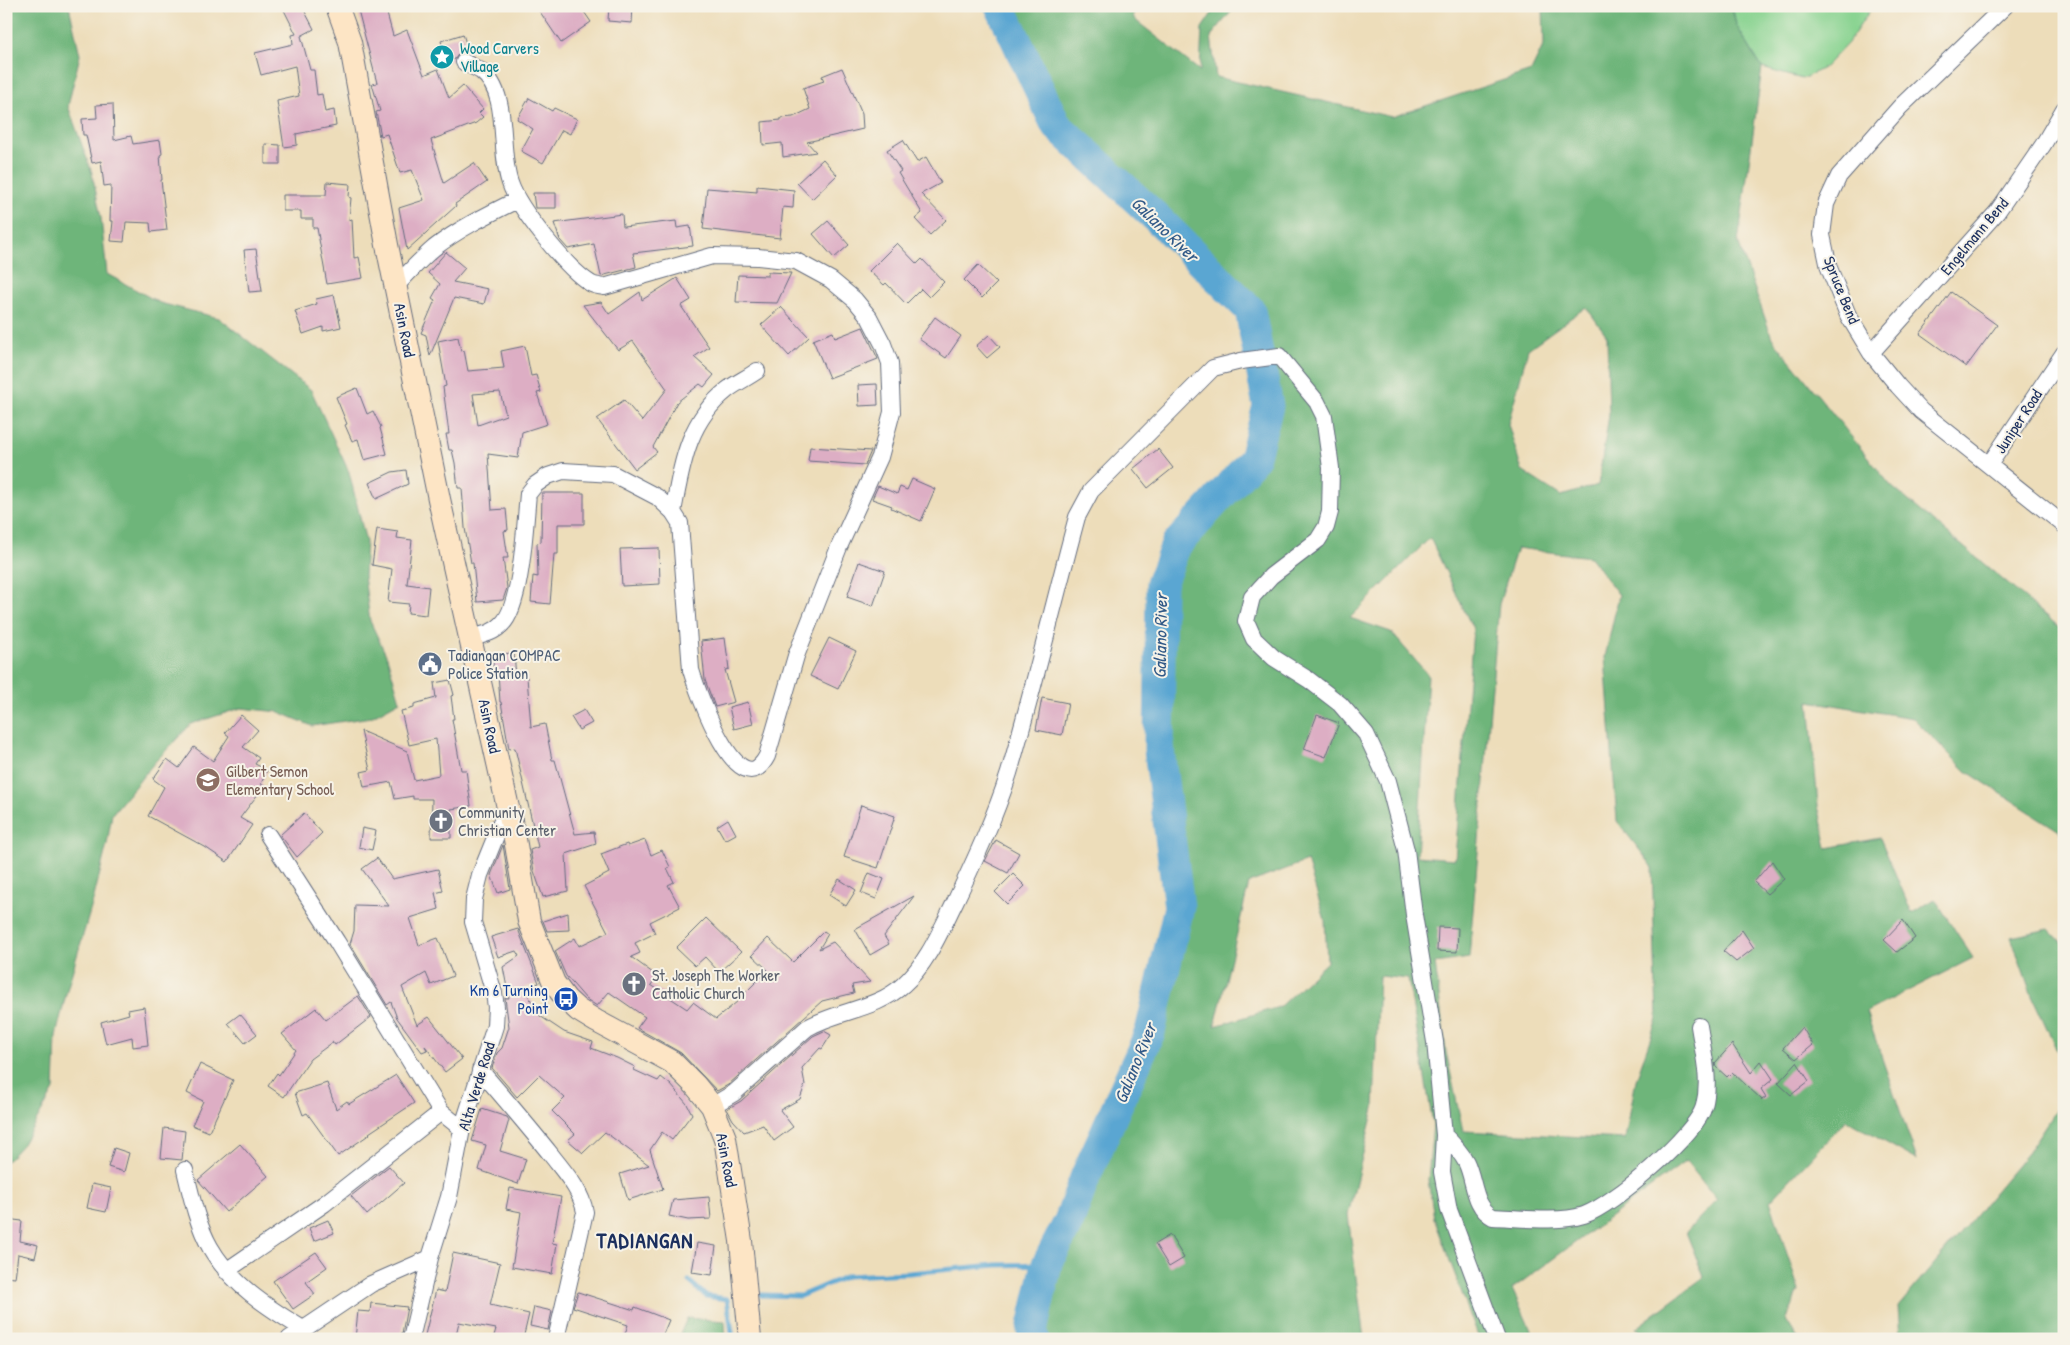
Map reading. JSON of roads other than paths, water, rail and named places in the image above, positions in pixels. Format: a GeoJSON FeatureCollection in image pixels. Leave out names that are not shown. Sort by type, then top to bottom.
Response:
{"type":"FeatureCollection","features":[{"type":"Feature","properties":{"kind":"main road","name":"Asin Road"},"geometry":{"type":"LineString","coordinates":[[337,6],[350,42],[439,499],[508,806],[529,921],[554,983],[578,1010],[620,1035],[672,1062],[695,1085],[712,1106],[725,1138],[741,1241],[750,1339]]}},
{"type":"Feature","properties":{"kind":"street","name":"Spruce Bend"},"geometry":{"type":"LineString","coordinates":[[2005,6],[1900,106],[1839,176],[1826,204],[1822,235],[1829,268],[1848,315],[1871,353],[1898,386],[1921,411],[2064,525]]}},
{"type":"Feature","properties":{"kind":"street"},"geometry":{"type":"LineString","coordinates":[[464,62],[482,72],[495,88],[500,108],[506,166],[517,200],[557,252],[577,273],[591,284],[604,287],[712,256],[758,257],[796,261],[831,280],[855,300],[868,317],[883,344],[890,363],[892,412],[880,457],[839,547],[796,656],[767,756],[756,769],[749,771],[742,768],[721,741],[705,710],[691,670],[680,523],[673,512],[657,497],[613,474],[563,471],[548,476],[535,485],[528,494],[517,586],[510,614],[495,631],[471,638]]}},
{"type":"Feature","properties":{"kind":"street","name":"Engelmann Bend"},"geometry":{"type":"LineString","coordinates":[[1871,353],[1997,212],[2043,145],[2064,109]]}},
{"type":"Feature","properties":{"kind":"street"},"geometry":{"type":"LineString","coordinates":[[396,286],[435,248],[454,234],[471,223],[517,200]]}},
{"type":"Feature","properties":{"kind":"street","name":"Juniper Road"},"geometry":{"type":"LineString","coordinates":[[1989,465],[2064,353]]}},
{"type":"Feature","properties":{"kind":"street"},"geometry":{"type":"LineString","coordinates":[[712,1106],[734,1093],[807,1028],[820,1021],[887,998],[904,985],[917,970],[940,933],[980,851],[1008,774],[1077,517],[1091,491],[1213,368],[1241,361],[1279,356],[1317,402],[1324,416],[1331,468],[1330,512],[1326,527],[1318,540],[1271,576],[1252,597],[1246,621],[1254,640],[1274,658],[1309,680],[1340,704],[1366,734],[1388,781],[1406,850],[1414,914],[1436,1042],[1444,1135],[1442,1172],[1450,1210],[1497,1339]]}},
{"type":"Feature","properties":{"kind":"street"},"geometry":{"type":"LineString","coordinates":[[673,512],[684,458],[691,435],[703,415],[726,391],[757,371]]}},
{"type":"Feature","properties":{"kind":"street","name":"Alta Verde Road"},"geometry":{"type":"LineString","coordinates":[[410,1339],[430,1258],[449,1197],[462,1129],[495,1026],[496,1007],[488,970],[477,941],[473,922],[474,899],[480,875],[508,806]]}},
{"type":"Feature","properties":{"kind":"street"},"geometry":{"type":"LineString","coordinates":[[268,836],[342,951],[441,1112],[462,1129]]}},
{"type":"Feature","properties":{"kind":"street"},"geometry":{"type":"LineString","coordinates":[[1444,1135],[1466,1163],[1480,1205],[1486,1213],[1493,1217],[1549,1219],[1584,1215],[1607,1204],[1688,1133],[1704,1107],[1707,1078],[1699,1026]]}},
{"type":"Feature","properties":{"kind":"street"},"geometry":{"type":"LineString","coordinates":[[480,1070],[572,1182],[583,1200],[585,1212],[556,1339]]}},
{"type":"Feature","properties":{"kind":"street"},"geometry":{"type":"LineString","coordinates":[[226,1271],[324,1204],[441,1112]]}},
{"type":"Feature","properties":{"kind":"street"},"geometry":{"type":"LineString","coordinates":[[184,1170],[193,1205],[209,1246],[226,1271],[237,1283],[296,1334],[371,1284],[430,1258]]}},
{"type":"Feature","properties":{"kind":"waterway","name":"Galiano River"},"geometry":{"type":"LineString","coordinates":[[1000,6],[1056,125],[1162,223],[1250,310],[1268,406],[1254,459],[1176,545],[1161,584],[1159,750],[1179,907],[1150,1032],[1086,1175],[1069,1221],[1047,1264],[1032,1331],[1034,1339]]}},
{"type":"Feature","properties":{"kind":"waterway"},"geometry":{"type":"LineString","coordinates":[[761,1295],[800,1296],[847,1276],[909,1273],[996,1265],[1047,1264]]}},
{"type":"Feature","properties":{"kind":"waterway"},"geometry":{"type":"LineString","coordinates":[[689,1281],[706,1296],[727,1299],[733,1339]]}},
{"type":"Feature","properties":{"kind":"place","name":"Wood Carvers Village"},"geometry":{"type":"Point","coordinates":[442,57]}},
{"type":"Feature","properties":{"kind":"place","name":"Tadiangan COMPAC Police Station"},"geometry":{"type":"Point","coordinates":[430,664]}},
{"type":"Feature","properties":{"kind":"place","name":"Gilbert Semon Elementary School"},"geometry":{"type":"Point","coordinates":[208,780]}},
{"type":"Feature","properties":{"kind":"place","name":"Community Christian Center"},"geometry":{"type":"Point","coordinates":[441,821]}},
{"type":"Feature","properties":{"kind":"place","name":"St. Joseph The Worker Catholic Church"},"geometry":{"type":"Point","coordinates":[634,984]}},
{"type":"Feature","properties":{"kind":"place","name":"Km 6 Turning Point"},"geometry":{"type":"Point","coordinates":[566,999]}},
{"type":"Feature","properties":{"kind":"district","name":"TADIANGAN"},"geometry":{"type":"Point","coordinates":[645,1240]}}]}
